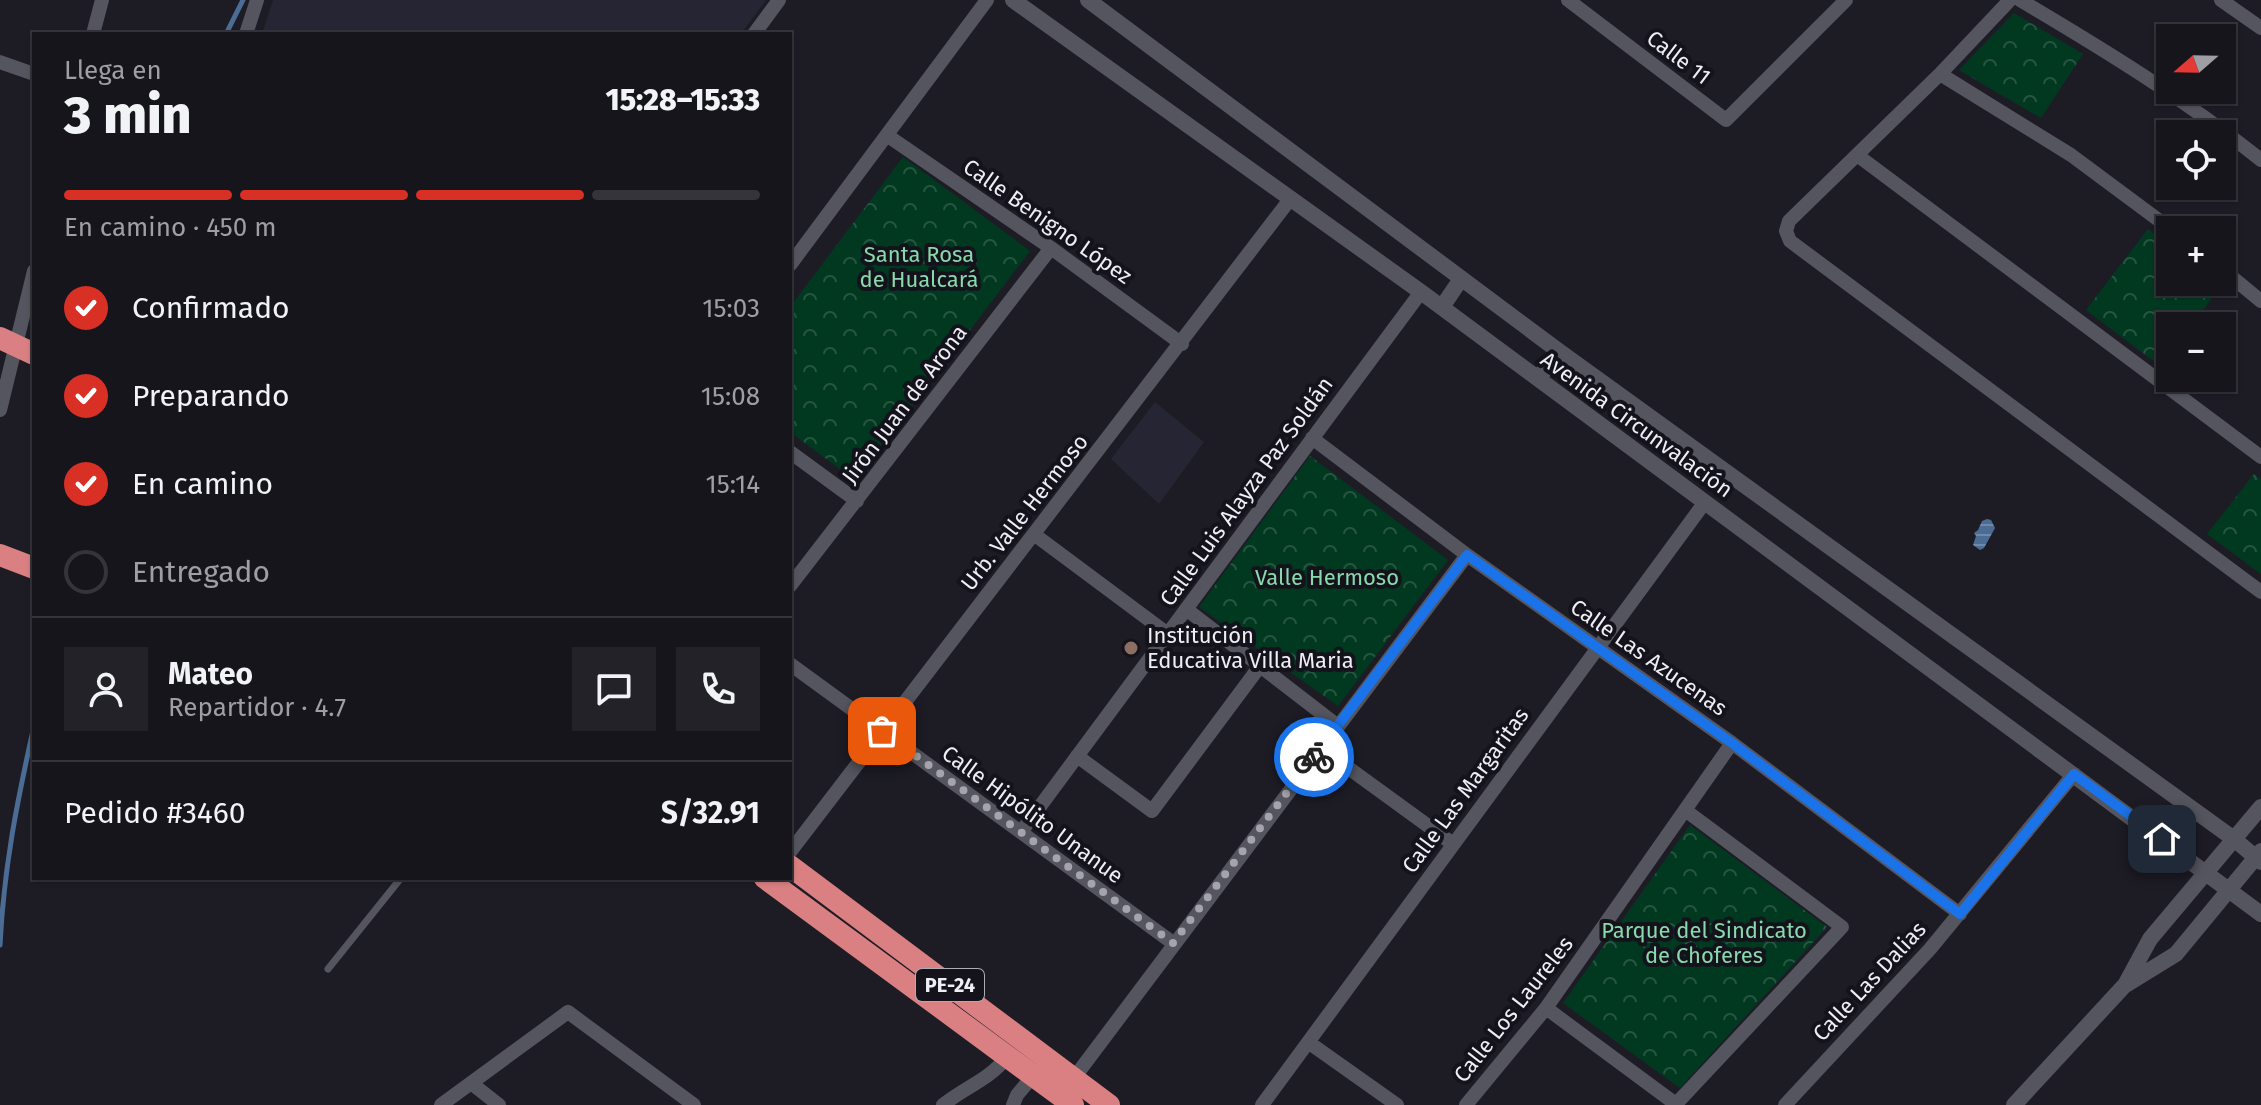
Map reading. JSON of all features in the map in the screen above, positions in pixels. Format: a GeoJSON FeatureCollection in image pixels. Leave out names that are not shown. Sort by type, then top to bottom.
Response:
{"type":"FeatureCollection","features":[{"type":"Feature","properties":{"kind":"highway"},"geometry":{"type":"LineString","coordinates":[[0,555],[32,567]]}},
{"type":"Feature","properties":{"kind":"highway","name":"PE-24"},"geometry":{"type":"LineString","coordinates":[[792,867],[1109,1105]]}},
{"type":"Feature","properties":{"kind":"highway","name":"PE-24"},"geometry":{"type":"LineString","coordinates":[[769,880],[1073,1105]]}},
{"type":"Feature","properties":{"kind":"street"},"geometry":{"type":"LineString","coordinates":[[94,32],[102,0]]}},
{"type":"Feature","properties":{"kind":"street"},"geometry":{"type":"LineString","coordinates":[[247,32],[257,0]]}},
{"type":"Feature","properties":{"kind":"street"},"geometry":{"type":"LineString","coordinates":[[755,32],[779,0]]}},
{"type":"Feature","properties":{"kind":"street"},"geometry":{"type":"LineString","coordinates":[[792,262],[987,0]]}},
{"type":"Feature","properties":{"kind":"street","name":"Avenida Circunvalación"},"geometry":{"type":"LineString","coordinates":[[1013,0],[1442,307],[2261,914]]}},
{"type":"Feature","properties":{"kind":"street","name":"Avenida Circunvalación"},"geometry":{"type":"LineString","coordinates":[[1088,0],[1560,352],[2259,857]]}},
{"type":"Feature","properties":{"kind":"street","name":"Calle 11"},"geometry":{"type":"LineString","coordinates":[[1568,0],[1726,120],[1846,0]]}},
{"type":"Feature","properties":{"kind":"street"},"geometry":{"type":"LineString","coordinates":[[2010,0],[1940,74],[1789,221],[1786,231],[1790,241],[2261,592]]}},
{"type":"Feature","properties":{"kind":"street"},"geometry":{"type":"LineString","coordinates":[[2020,0],[2224,130],[2261,160]]}},
{"type":"Feature","properties":{"kind":"street"},"geometry":{"type":"LineString","coordinates":[[2221,0],[2261,28]]}},
{"type":"Feature","properties":{"kind":"street"},"geometry":{"type":"LineString","coordinates":[[0,62],[32,73]]}},
{"type":"Feature","properties":{"kind":"street"},"geometry":{"type":"LineString","coordinates":[[1940,74],[2071,155],[2156,218]]}},
{"type":"Feature","properties":{"kind":"street","name":"Calle Benigno López"},"geometry":{"type":"LineString","coordinates":[[888,136],[1051,248],[1182,344]]}},
{"type":"Feature","properties":{"kind":"street"},"geometry":{"type":"LineString","coordinates":[[1857,155],[2261,457]]}},
{"type":"Feature","properties":{"kind":"street","name":"Urb. Valle Hermoso"},"geometry":{"type":"LineString","coordinates":[[792,849],[1291,198]]}},
{"type":"Feature","properties":{"kind":"street","name":"Jirón Juan de Arona"},"geometry":{"type":"LineString","coordinates":[[792,583],[1051,248]]}},
{"type":"Feature","properties":{"kind":"street"},"geometry":{"type":"LineString","coordinates":[[1442,307],[1461,279]]}},
{"type":"Feature","properties":{"kind":"street"},"geometry":{"type":"LineString","coordinates":[[0,410],[32,280]]}},
{"type":"Feature","properties":{"kind":"street"},"geometry":{"type":"LineString","coordinates":[[2236,280],[2261,301]]}},
{"type":"Feature","properties":{"kind":"street","name":"Calle Luis Alayza Paz Soldán"},"geometry":{"type":"LineString","coordinates":[[1021,832],[1421,292]]}},
{"type":"Feature","properties":{"kind":"street"},"geometry":{"type":"LineString","coordinates":[[1538,378],[1560,352]]}},
{"type":"Feature","properties":{"kind":"street","name":"Calle Las Azucenas"},"geometry":{"type":"LineString","coordinates":[[1312,438],[1467,555],[1732,743],[1960,914]]}},
{"type":"Feature","properties":{"kind":"street"},"geometry":{"type":"LineString","coordinates":[[792,453],[857,501]]}},
{"type":"Feature","properties":{"kind":"street","name":"Calle Las Margaritas"},"geometry":{"type":"LineString","coordinates":[[1262,1105],[1705,502]]}},
{"type":"Feature","properties":{"kind":"street"},"geometry":{"type":"LineString","coordinates":[[1035,535],[1168,634]]}},
{"type":"Feature","properties":{"kind":"street"},"geometry":{"type":"LineString","coordinates":[[1074,1078],[1467,555]]}},
{"type":"Feature","properties":{"kind":"street"},"geometry":{"type":"LineString","coordinates":[[1186,609],[1338,726]]}},
{"type":"Feature","properties":{"kind":"street","name":"Calle Hipólito Unanue"},"geometry":{"type":"LineString","coordinates":[[792,665],[1173,943]]}},
{"type":"Feature","properties":{"kind":"street"},"geometry":{"type":"LineString","coordinates":[[1077,756],[1152,811],[1260,666]]}},
{"type":"Feature","properties":{"kind":"street","name":"Calle Los Laureles"},"geometry":{"type":"LineString","coordinates":[[1466,1105],[1546,1008],[1732,743]]}},
{"type":"Feature","properties":{"kind":"street"},"geometry":{"type":"LineString","coordinates":[[1321,748],[1453,844]]}},
{"type":"Feature","properties":{"kind":"street","name":"Calle Las Dalias"},"geometry":{"type":"LineString","coordinates":[[1785,1105],[1960,914],[2074,774]]}},
{"type":"Feature","properties":{"kind":"street"},"geometry":{"type":"LineString","coordinates":[[2014,1105],[2124,986],[2150,939],[2261,807]]}},
{"type":"Feature","properties":{"kind":"street"},"geometry":{"type":"LineString","coordinates":[[1546,1008],[1677,1105],[1842,927],[1685,810]]}},
{"type":"Feature","properties":{"kind":"street"},"geometry":{"type":"LineString","coordinates":[[2124,986],[2176,954],[2259,857]]}},
{"type":"Feature","properties":{"kind":"street"},"geometry":{"type":"LineString","coordinates":[[441,1105],[568,1012],[694,1105]]}},
{"type":"Feature","properties":{"kind":"street"},"geometry":{"type":"LineString","coordinates":[[1308,1042],[1397,1105]]}},
{"type":"Feature","properties":{"kind":"street"},"geometry":{"type":"LineString","coordinates":[[943,1105],[963,1090],[982,1082],[1007,1057]]}},
{"type":"Feature","properties":{"kind":"street"},"geometry":{"type":"LineString","coordinates":[[1013,1105],[1033,1076]]}},
{"type":"Feature","properties":{"kind":"street"},"geometry":{"type":"LineString","coordinates":[[471,1083],[499,1105]]}},
{"type":"Feature","properties":{"kind":"lane"},"geometry":{"type":"LineString","coordinates":[[328,969],[399,880]]}},
{"type":"Feature","properties":{"kind":"shaded area"},"geometry":{"type":"Polygon","coordinates":[[[273,0],[766,0],[742,32],[263,32],[273,0]]]}},
{"type":"Feature","properties":{"kind":"shaded area"},"geometry":{"type":"Polygon","coordinates":[[[1155,402],[1204,442],[1159,504],[1111,459],[1155,402]]]}},
{"type":"Feature","properties":{"kind":"green space"},"geometry":{"type":"Polygon","coordinates":[[[2014,13],[2083,54],[2041,118],[1959,70],[2014,13]]]}},
{"type":"Feature","properties":{"kind":"green space","name":"Santa Rosa de Hualcará"},"geometry":{"type":"Polygon","coordinates":[[[903,157],[1030,251],[856,481],[792,433],[792,304],[903,157]]]}},
{"type":"Feature","properties":{"kind":"green space"},"geometry":{"type":"Polygon","coordinates":[[[2148,229],[2156,235],[2156,296],[2214,296],[2202,312],[2156,312],[2156,363],[2086,310],[2148,229]]]}},
{"type":"Feature","properties":{"kind":"green space","name":"Valle Hermoso"},"geometry":{"type":"Polygon","coordinates":[[[1310,456],[1448,560],[1338,706],[1199,607],[1310,456]]]}},
{"type":"Feature","properties":{"kind":"green space"},"geometry":{"type":"Polygon","coordinates":[[[2254,474],[2261,479],[2261,574],[2207,534],[2254,474]]]}},
{"type":"Feature","properties":{"kind":"green space","name":"Parque del Sindicato de Choferes"},"geometry":{"type":"Polygon","coordinates":[[[1690,825],[1827,927],[1680,1088],[1563,1003],[1690,825]]]}},
{"type":"Feature","properties":{"kind":"water"},"geometry":{"type":"Polygon","coordinates":[[[1987,519],[1995,528],[1980,550],[1973,545],[1974,533],[1987,519]]]}},
{"type":"Feature","properties":{"kind":"waterway"},"geometry":{"type":"LineString","coordinates":[[227,32],[243,0]]}},
{"type":"Feature","properties":{"kind":"waterway"},"geometry":{"type":"LineString","coordinates":[[0,945],[12,834],[32,735]]}},
{"type":"Feature","properties":{"kind":"way so far"},"geometry":{"type":"LineString","coordinates":[[882,731],[1173,943],[1314,757]]}},
{"type":"Feature","properties":{"kind":"place","name":"Institución Educativa Villa Maria"},"geometry":{"type":"Point","coordinates":[1131,648]}},
{"type":"Feature","properties":{"kind":"route"},"geometry":{"type":"LineString","coordinates":[[1314,757],[1467,555],[1732,743],[1960,914],[2074,774],[2162,839]]}}]}
